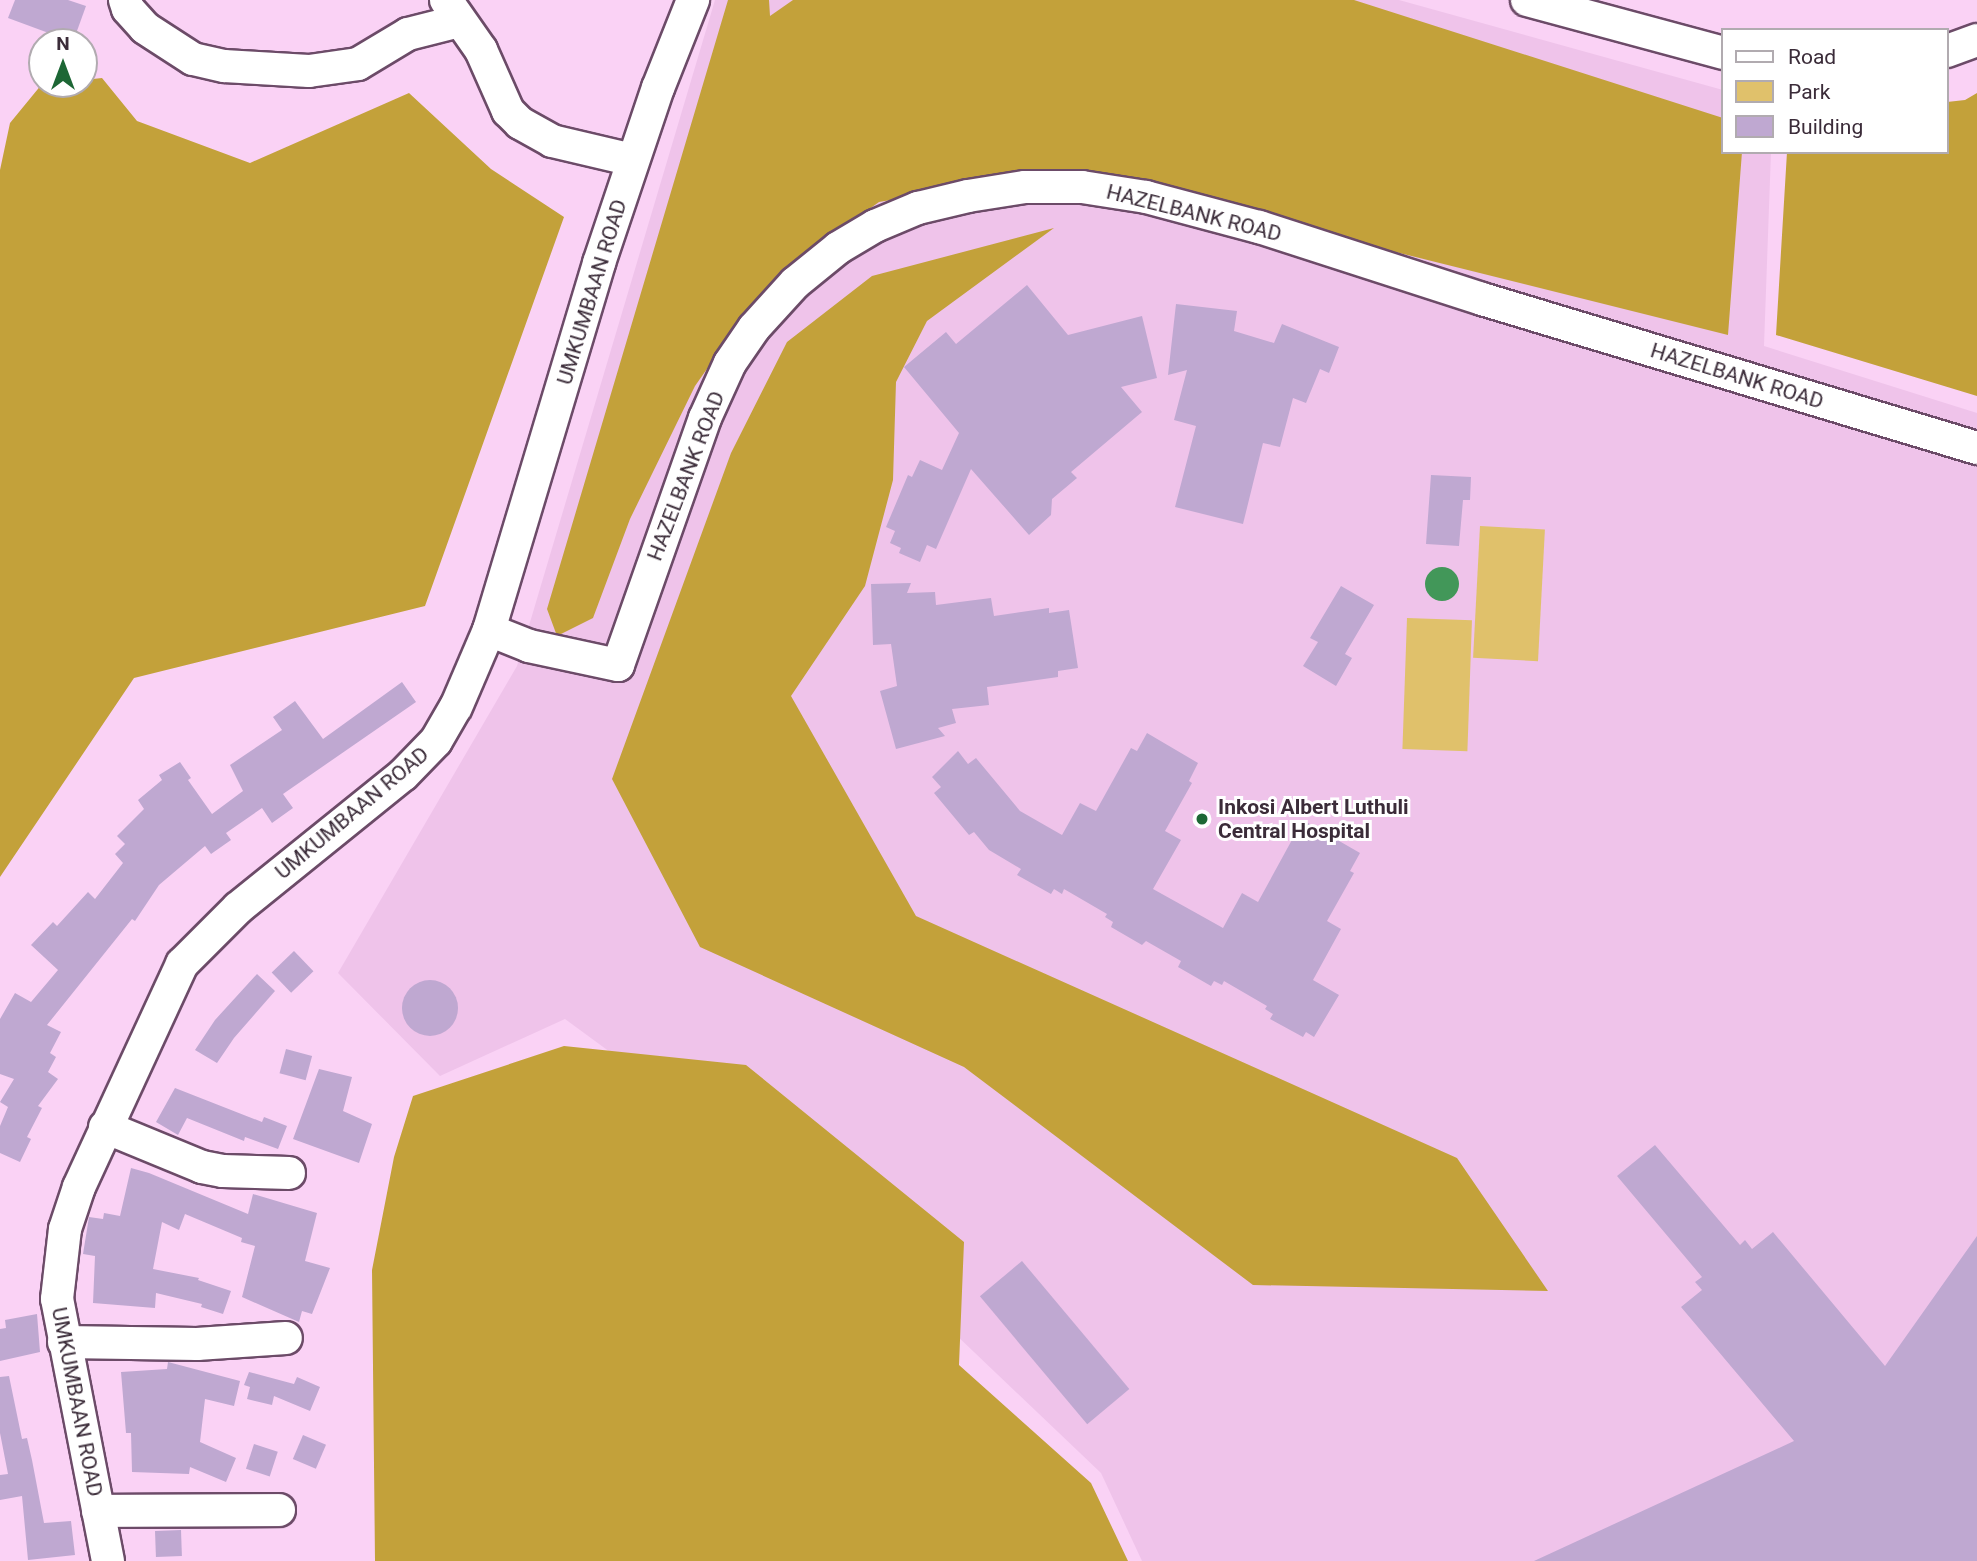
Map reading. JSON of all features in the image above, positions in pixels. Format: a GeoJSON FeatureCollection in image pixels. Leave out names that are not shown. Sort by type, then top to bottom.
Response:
{"type":"FeatureCollection","features":[{"type":"Feature","properties":{"kind":"street"},"geometry":{"type":"LineString","coordinates":[[125,0],[145,28],[193,59],[225,66],[296,71],[336,69],[358,64],[452,10],[481,50],[508,111],[520,123],[552,141],[633,160]]}},
{"type":"Feature","properties":{"kind":"street","name":"UMKUMBAAN ROAD"},"geometry":{"type":"LineString","coordinates":[[108,1561],[57,1299],[65,1229],[105,1127],[182,964],[238,908],[403,775],[436,741],[456,707],[489,630],[633,160],[693,0]]}},
{"type":"Feature","properties":{"kind":"street"},"geometry":{"type":"LineString","coordinates":[[1528,0],[1722,54]]}},
{"type":"Feature","properties":{"kind":"street"},"geometry":{"type":"LineString","coordinates":[[1949,50],[1977,40]]}},
{"type":"Feature","properties":{"kind":"street","name":"HAZELBANK ROAD"},"geometry":{"type":"LineString","coordinates":[[489,630],[529,646],[618,665],[705,418],[730,363],[754,328],[795,283],[838,248],[875,226],[918,208],[968,195],[1026,187],[1082,187],[1146,197],[1259,227],[1494,303],[1977,448]]}},
{"type":"Feature","properties":{"kind":"street"},"geometry":{"type":"LineString","coordinates":[[105,1127],[202,1167],[223,1171],[289,1173]]}},
{"type":"Feature","properties":{"kind":"street"},"geometry":{"type":"LineString","coordinates":[[64,1342],[197,1344],[286,1338]]}},
{"type":"Feature","properties":{"kind":"street"},"geometry":{"type":"LineString","coordinates":[[98,1511],[279,1510]]}},
{"type":"Feature","properties":{"kind":"shaded area","name":"Inkosi Albert Luthuli Central Hospital"},"geometry":{"type":"Polygon","coordinates":[[[715,0],[1399,0],[1722,90],[1722,154],[1771,154],[1764,346],[1977,413],[1977,1561],[1142,1561],[1101,1473],[824,1209],[565,1019],[440,1076],[338,973],[517,666],[715,0]]]}},
{"type":"Feature","properties":{"kind":"shaded area"},"geometry":{"type":"Polygon","coordinates":[[[728,0],[769,0],[770,16],[793,0],[1354,0],[1722,118],[1722,154],[1742,154],[1728,335],[1067,170],[879,202],[807,254],[751,306],[695,386],[630,519],[593,618],[557,636],[547,609],[728,0]]]}},
{"type":"Feature","properties":{"kind":"shaded area"},"geometry":{"type":"Polygon","coordinates":[[[98,78],[102,78],[137,121],[250,163],[409,93],[491,169],[564,217],[425,606],[134,678],[0,877],[0,170],[10,123],[31,98],[98,98],[98,78]]]}},
{"type":"Feature","properties":{"kind":"shaded area"},"geometry":{"type":"Polygon","coordinates":[[[1977,93],[1977,396],[1776,335],[1787,154],[1949,154],[1949,102],[1965,100],[1977,93]]]}},
{"type":"Feature","properties":{"kind":"shaded area"},"geometry":{"type":"Polygon","coordinates":[[[1054,228],[927,321],[896,382],[893,480],[865,586],[791,696],[916,916],[1457,1158],[1548,1291],[1253,1285],[964,1067],[700,947],[612,779],[731,453],[787,342],[872,276],[1054,228]]]}},
{"type":"Feature","properties":{"kind":"shaded area"},"geometry":{"type":"Polygon","coordinates":[[[1442,567],[1454,572],[1459,584],[1454,596],[1442,601],[1430,596],[1425,584],[1430,572],[1442,567]]]}},
{"type":"Feature","properties":{"kind":"shaded area"},"geometry":{"type":"Polygon","coordinates":[[[564,1046],[746,1065],[964,1242],[959,1365],[1091,1483],[1128,1561],[375,1561],[372,1270],[394,1157],[413,1096],[564,1046]]]}},
{"type":"Feature","properties":{"kind":"green space"},"geometry":{"type":"Polygon","coordinates":[[[1480,526],[1545,529],[1538,661],[1473,658],[1480,526]]]}},
{"type":"Feature","properties":{"kind":"green space"},"geometry":{"type":"Polygon","coordinates":[[[1407,618],[1472,620],[1467,751],[1402,749],[1407,618]]]}},
{"type":"Feature","properties":{"kind":"building"},"geometry":{"type":"Polygon","coordinates":[[[15,0],[68,0],[86,6],[78,28],[35,28],[8,18],[15,0]]]}},
{"type":"Feature","properties":{"kind":"building"},"geometry":{"type":"Polygon","coordinates":[[[1027,285],[1068,335],[1142,316],[1157,378],[1121,387],[1142,412],[1071,472],[1077,478],[1052,499],[1051,515],[1029,535],[971,469],[936,549],[927,545],[920,562],[899,553],[901,548],[890,543],[895,531],[886,527],[908,475],[912,477],[920,460],[942,470],[959,433],[904,367],[946,332],[956,344],[1027,285]]]}},
{"type":"Feature","properties":{"kind":"building"},"geometry":{"type":"Polygon","coordinates":[[[1176,304],[1237,311],[1234,331],[1274,343],[1282,324],[1339,347],[1329,373],[1320,369],[1306,403],[1293,398],[1280,447],[1263,443],[1243,524],[1175,507],[1196,426],[1174,420],[1187,370],[1168,375],[1176,304]]]}},
{"type":"Feature","properties":{"kind":"building"},"geometry":{"type":"Polygon","coordinates":[[[1431,475],[1471,477],[1470,500],[1463,500],[1459,546],[1426,544],[1431,475]]]}},
{"type":"Feature","properties":{"kind":"building"},"geometry":{"type":"Polygon","coordinates":[[[911,583],[907,593],[935,592],[936,605],[991,598],[994,616],[1049,608],[1049,613],[1069,610],[1078,668],[1058,671],[1058,677],[987,687],[989,705],[952,709],[956,723],[938,728],[945,736],[896,749],[880,691],[897,686],[891,644],[873,645],[871,584],[911,583]]]}},
{"type":"Feature","properties":{"kind":"building"},"geometry":{"type":"Polygon","coordinates":[[[1341,586],[1374,605],[1345,654],[1352,658],[1336,686],[1303,666],[1318,642],[1310,638],[1341,586]]]}},
{"type":"Feature","properties":{"kind":"building"},"geometry":{"type":"Polygon","coordinates":[[[402,682],[416,702],[283,794],[293,808],[272,823],[262,808],[226,833],[231,840],[211,854],[205,846],[159,885],[135,921],[132,919],[47,1025],[61,1032],[50,1053],[56,1057],[48,1072],[58,1079],[38,1106],[42,1108],[27,1137],[31,1139],[20,1162],[0,1153],[0,1126],[8,1107],[0,1102],[14,1079],[0,1074],[0,1019],[15,993],[31,1002],[58,970],[31,945],[53,922],[57,926],[88,892],[95,899],[123,863],[115,854],[125,844],[117,836],[144,809],[138,800],[162,780],[159,775],[180,762],[191,778],[188,780],[212,814],[243,791],[230,765],[282,730],[273,717],[295,701],[323,739],[402,682]]]}},
{"type":"Feature","properties":{"kind":"building"},"geometry":{"type":"Polygon","coordinates":[[[1147,733],[1198,763],[1189,781],[1192,783],[1165,831],[1181,840],[1153,889],[1223,928],[1242,893],[1258,902],[1293,838],[1298,841],[1308,823],[1360,853],[1350,871],[1354,873],[1327,921],[1341,929],[1313,980],[1339,995],[1314,1037],[1306,1032],[1303,1037],[1270,1019],[1273,1014],[1265,1009],[1267,1006],[1224,981],[1222,985],[1214,981],[1211,986],[1178,967],[1181,961],[1146,941],[1142,945],[1111,927],[1113,922],[1105,917],[1107,914],[1064,889],[1062,894],[1054,889],[1051,894],[1017,875],[1021,869],[989,850],[974,832],[969,835],[934,793],[941,787],[932,777],[958,751],[968,764],[976,758],[1020,811],[1062,835],[1080,803],[1096,811],[1131,748],[1137,751],[1147,733]]]}},
{"type":"Feature","properties":{"kind":"building"},"geometry":{"type":"Polygon","coordinates":[[[294,951],[313,971],[291,993],[272,973],[294,951]]]}},
{"type":"Feature","properties":{"kind":"building"},"geometry":{"type":"Polygon","coordinates":[[[257,974],[275,991],[234,1038],[217,1063],[195,1050],[215,1020],[257,974]]]}},
{"type":"Feature","properties":{"kind":"building"},"geometry":{"type":"Polygon","coordinates":[[[425,980],[435,980],[450,988],[456,997],[456,1019],[450,1028],[435,1036],[425,1036],[407,1024],[402,1013],[402,1003],[414,985],[425,980]]]}},
{"type":"Feature","properties":{"kind":"building"},"geometry":{"type":"Polygon","coordinates":[[[286,1049],[312,1056],[306,1080],[280,1073],[286,1049]]]}},
{"type":"Feature","properties":{"kind":"building"},"geometry":{"type":"Polygon","coordinates":[[[319,1069],[352,1077],[343,1111],[372,1124],[359,1163],[293,1139],[319,1069]]]}},
{"type":"Feature","properties":{"kind":"building"},"geometry":{"type":"Polygon","coordinates":[[[175,1088],[262,1122],[264,1117],[287,1126],[278,1149],[245,1137],[244,1141],[187,1118],[178,1135],[156,1122],[175,1088]]]}},
{"type":"Feature","properties":{"kind":"building"},"geometry":{"type":"Polygon","coordinates":[[[1655,1145],[1740,1245],[1745,1240],[1752,1249],[1773,1232],[1885,1366],[1977,1236],[1977,1561],[1534,1561],[1794,1441],[1681,1307],[1702,1290],[1695,1282],[1702,1277],[1617,1176],[1655,1145]]]}},
{"type":"Feature","properties":{"kind":"building"},"geometry":{"type":"Polygon","coordinates":[[[131,1168],[248,1214],[253,1194],[317,1213],[305,1261],[330,1268],[312,1314],[302,1311],[299,1322],[242,1297],[255,1246],[241,1242],[242,1238],[185,1214],[179,1230],[162,1222],[153,1269],[199,1278],[198,1280],[231,1291],[223,1314],[201,1307],[202,1304],[156,1293],[155,1308],[93,1303],[95,1256],[83,1254],[89,1217],[103,1219],[104,1213],[120,1216],[131,1168]]]}},
{"type":"Feature","properties":{"kind":"building"},"geometry":{"type":"Polygon","coordinates":[[[1022,1261],[1129,1389],[1087,1424],[980,1296],[1022,1261]]]}},
{"type":"Feature","properties":{"kind":"building"},"geometry":{"type":"Polygon","coordinates":[[[37,1314],[40,1352],[0,1361],[0,1329],[6,1328],[5,1320],[37,1314]]]}},
{"type":"Feature","properties":{"kind":"building"},"geometry":{"type":"Polygon","coordinates":[[[168,1362],[240,1381],[234,1406],[205,1399],[200,1442],[236,1458],[226,1482],[190,1467],[189,1474],[132,1472],[131,1433],[126,1433],[121,1372],[167,1369],[168,1362]]]}},
{"type":"Feature","properties":{"kind":"building"},"geometry":{"type":"Polygon","coordinates":[[[249,1372],[294,1384],[297,1377],[320,1387],[310,1411],[274,1396],[272,1405],[247,1399],[250,1387],[244,1385],[249,1372]]]}},
{"type":"Feature","properties":{"kind":"building"},"geometry":{"type":"Polygon","coordinates":[[[9,1376],[22,1439],[27,1438],[44,1523],[71,1521],[75,1555],[28,1560],[22,1496],[0,1500],[0,1475],[8,1474],[0,1433],[0,1377],[9,1376]]]}},
{"type":"Feature","properties":{"kind":"building"},"geometry":{"type":"Polygon","coordinates":[[[303,1435],[326,1445],[316,1469],[293,1459],[303,1435]]]}},
{"type":"Feature","properties":{"kind":"building"},"geometry":{"type":"Polygon","coordinates":[[[254,1444],[278,1452],[270,1476],[246,1469],[254,1444]]]}},
{"type":"Feature","properties":{"kind":"building"},"geometry":{"type":"Polygon","coordinates":[[[181,1530],[182,1556],[156,1557],[155,1531],[181,1530]]]}},
{"type":"Feature","properties":{"kind":"place","name":"Inkosi Albert Luthuli Central Hospital"},"geometry":{"type":"Point","coordinates":[1202,819]}}]}
